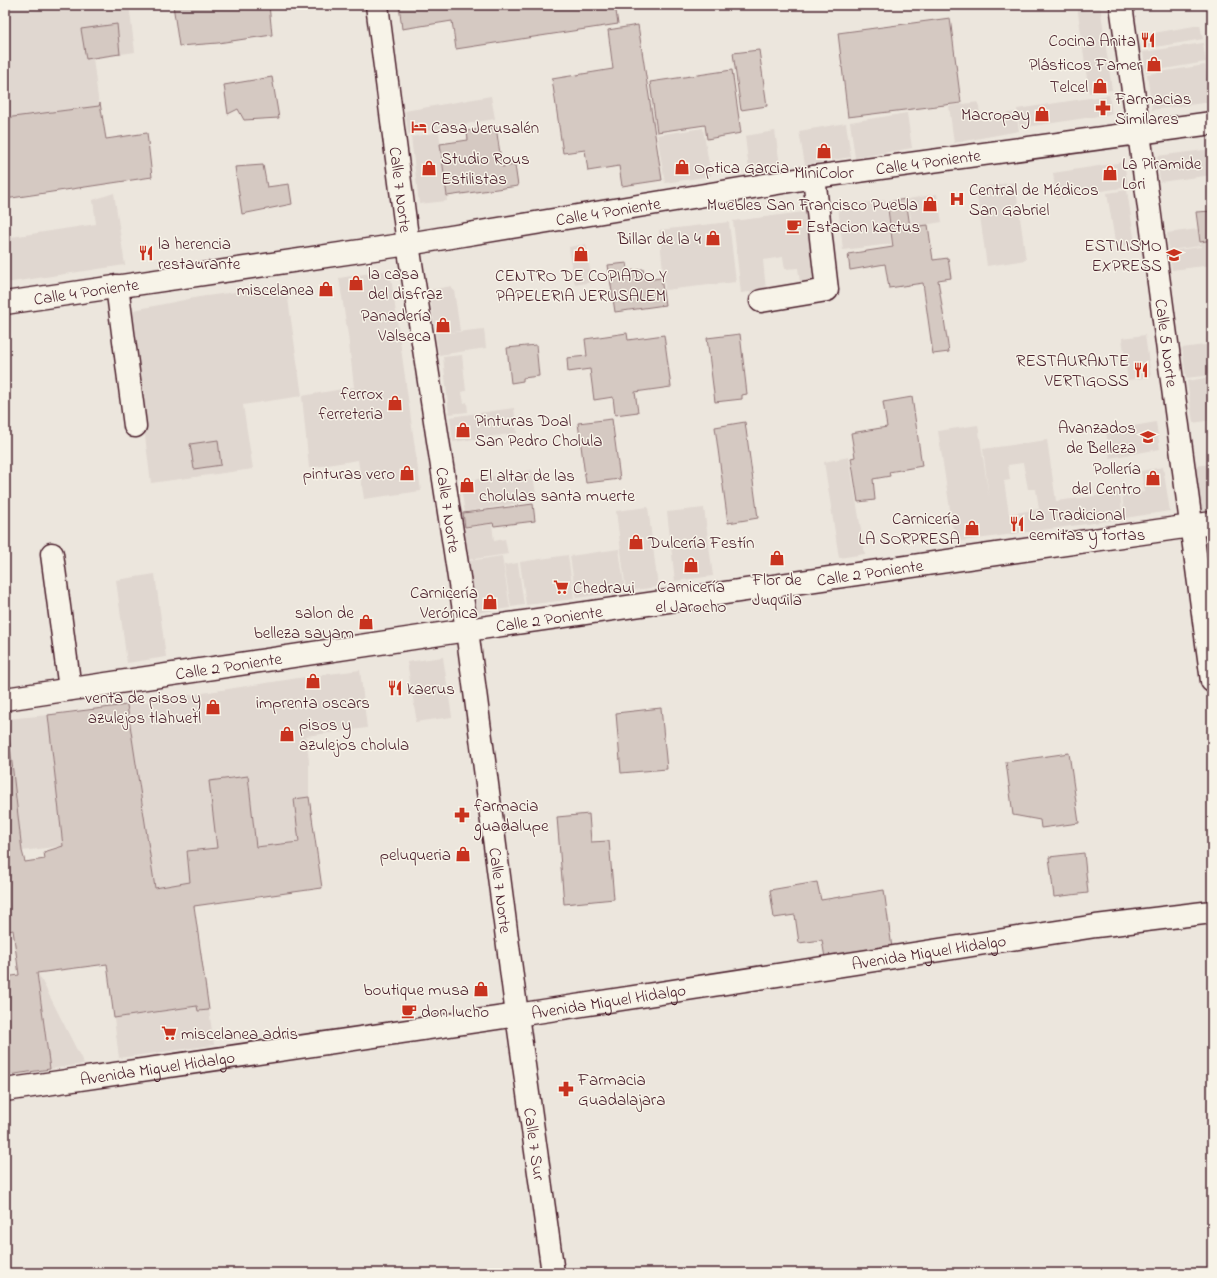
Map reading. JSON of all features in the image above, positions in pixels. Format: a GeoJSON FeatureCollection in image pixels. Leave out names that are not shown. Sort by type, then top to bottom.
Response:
{"type":"FeatureCollection","features":[{"type":"Feature","properties":{"kind":"street","name":"Calle 7 Norte"},"geometry":{"type":"LineString","coordinates":[[377,5],[408,244],[467,630],[517,1015]]}},
{"type":"Feature","properties":{"kind":"street","name":"Calle 5 Norte"},"geometry":{"type":"LineString","coordinates":[[1121,5],[1139,133],[1202,524],[1212,681]]}},
{"type":"Feature","properties":{"kind":"street","name":"Calle 4 Poniente"},"geometry":{"type":"LineString","coordinates":[[5,303],[408,244],[814,177],[1212,123]]}},
{"type":"Feature","properties":{"kind":"street"},"geometry":{"type":"LineString","coordinates":[[761,301],[827,290],[814,177]]}},
{"type":"Feature","properties":{"kind":"street"},"geometry":{"type":"LineString","coordinates":[[117,286],[135,426]]}},
{"type":"Feature","properties":{"kind":"street","name":"Calle 2 Poniente"},"geometry":{"type":"LineString","coordinates":[[5,699],[467,630],[1202,524]]}},
{"type":"Feature","properties":{"kind":"street"},"geometry":{"type":"LineString","coordinates":[[52,554],[70,689]]}},
{"type":"Feature","properties":{"kind":"street","name":"Avenida Miguel Hidalgo"},"geometry":{"type":"LineString","coordinates":[[5,1090],[517,1015],[1096,926],[1212,912]]}},
{"type":"Feature","properties":{"kind":"street","name":"Calle 7 Sur"},"geometry":{"type":"LineString","coordinates":[[517,1015],[553,1273]]}},
{"type":"Feature","properties":{"kind":"shaded area"},"geometry":{"type":"Polygon","coordinates":[[[5,5],[129,5],[135,52],[93,58],[99,106],[5,119],[5,5]]]}},
{"type":"Feature","properties":{"kind":"shaded area"},"geometry":{"type":"Polygon","coordinates":[[[173,5],[269,5],[272,35],[218,43],[179,46],[173,5]]]}},
{"type":"Feature","properties":{"kind":"shaded area"},"geometry":{"type":"Polygon","coordinates":[[[399,5],[615,5],[618,24],[456,49],[452,21],[402,29],[399,5]]]}},
{"type":"Feature","properties":{"kind":"shaded area"},"geometry":{"type":"Polygon","coordinates":[[[1077,5],[1100,5],[1112,90],[1089,93],[1077,5]]]}},
{"type":"Feature","properties":{"kind":"shaded area"},"geometry":{"type":"Polygon","coordinates":[[[950,18],[961,103],[848,117],[838,33],[950,18]]]}},
{"type":"Feature","properties":{"kind":"shaded area"},"geometry":{"type":"Polygon","coordinates":[[[117,24],[120,54],[86,59],[81,29],[117,24]]]}},
{"type":"Feature","properties":{"kind":"shaded area"},"geometry":{"type":"Polygon","coordinates":[[[638,25],[662,180],[622,186],[619,166],[588,171],[585,150],[563,153],[552,79],[613,69],[608,30],[638,25]]]}},
{"type":"Feature","properties":{"kind":"shaded area"},"geometry":{"type":"Polygon","coordinates":[[[1200,25],[1203,39],[1144,49],[1142,35],[1200,25]]]}},
{"type":"Feature","properties":{"kind":"shaded area"},"geometry":{"type":"Polygon","coordinates":[[[1203,43],[1206,62],[1146,72],[1143,52],[1203,43]]]}},
{"type":"Feature","properties":{"kind":"shaded area"},"geometry":{"type":"Polygon","coordinates":[[[759,50],[767,106],[741,110],[733,53],[759,50]]]}},
{"type":"Feature","properties":{"kind":"shaded area"},"geometry":{"type":"Polygon","coordinates":[[[1205,65],[1211,102],[1152,110],[1147,74],[1205,65]]]}},
{"type":"Feature","properties":{"kind":"shaded area"},"geometry":{"type":"Polygon","coordinates":[[[732,70],[741,133],[707,139],[705,125],[657,132],[650,82],[732,70]]]}},
{"type":"Feature","properties":{"kind":"shaded area"},"geometry":{"type":"Polygon","coordinates":[[[272,77],[279,118],[244,120],[238,109],[228,114],[224,85],[272,77]]]}},
{"type":"Feature","properties":{"kind":"shaded area"},"geometry":{"type":"Polygon","coordinates":[[[1109,95],[1112,114],[1020,128],[1017,109],[1109,95]]]}},
{"type":"Feature","properties":{"kind":"shaded area"},"geometry":{"type":"Polygon","coordinates":[[[491,96],[495,119],[408,134],[405,111],[491,96]]]}},
{"type":"Feature","properties":{"kind":"shaded area"},"geometry":{"type":"Polygon","coordinates":[[[978,102],[981,118],[1016,112],[1019,131],[954,143],[949,106],[978,102]]]}},
{"type":"Feature","properties":{"kind":"shaded area"},"geometry":{"type":"Polygon","coordinates":[[[100,103],[106,139],[147,133],[152,177],[5,199],[5,118],[99,106],[100,103]]]}},
{"type":"Feature","properties":{"kind":"shaded area"},"geometry":{"type":"Polygon","coordinates":[[[907,113],[912,148],[855,158],[850,122],[907,113]]]}},
{"type":"Feature","properties":{"kind":"shaded area"},"geometry":{"type":"Polygon","coordinates":[[[846,123],[851,157],[805,165],[799,131],[846,123]]]}},
{"type":"Feature","properties":{"kind":"shaded area"},"geometry":{"type":"Polygon","coordinates":[[[496,127],[502,167],[515,165],[518,186],[447,196],[440,144],[468,140],[467,131],[496,127]]]}},
{"type":"Feature","properties":{"kind":"shaded area"},"geometry":{"type":"Polygon","coordinates":[[[703,128],[711,176],[665,183],[657,135],[703,128]]]}},
{"type":"Feature","properties":{"kind":"shaded area"},"geometry":{"type":"Polygon","coordinates":[[[775,131],[780,165],[749,170],[745,136],[775,131]]]}},
{"type":"Feature","properties":{"kind":"shaded area"},"geometry":{"type":"Polygon","coordinates":[[[439,132],[447,201],[419,204],[411,137],[439,132]]]}},
{"type":"Feature","properties":{"kind":"shaded area"},"geometry":{"type":"Polygon","coordinates":[[[1212,149],[1212,175],[1160,182],[1157,156],[1212,149]]]}},
{"type":"Feature","properties":{"kind":"shaded area"},"geometry":{"type":"Polygon","coordinates":[[[1124,162],[1128,187],[1056,198],[1053,173],[1124,162]]]}},
{"type":"Feature","properties":{"kind":"shaded area"},"geometry":{"type":"Polygon","coordinates":[[[263,165],[267,187],[289,184],[292,204],[242,214],[235,167],[263,165]]]}},
{"type":"Feature","properties":{"kind":"shaded area"},"geometry":{"type":"Polygon","coordinates":[[[1015,182],[1026,260],[987,266],[976,188],[1015,182]]]}},
{"type":"Feature","properties":{"kind":"shaded area"},"geometry":{"type":"Polygon","coordinates":[[[1127,190],[1135,244],[1116,247],[1107,193],[1127,190]]]}},
{"type":"Feature","properties":{"kind":"shaded area"},"geometry":{"type":"Polygon","coordinates":[[[114,193],[125,265],[5,283],[5,238],[96,224],[93,200],[114,193]]]}},
{"type":"Feature","properties":{"kind":"shaded area"},"geometry":{"type":"Polygon","coordinates":[[[937,194],[942,222],[912,227],[908,199],[937,194]]]}},
{"type":"Feature","properties":{"kind":"shaded area"},"geometry":{"type":"Polygon","coordinates":[[[906,199],[910,227],[928,225],[933,260],[948,258],[951,278],[938,280],[949,352],[933,354],[923,283],[889,288],[885,264],[850,270],[848,254],[893,247],[887,202],[906,199]]]}},
{"type":"Feature","properties":{"kind":"shaded area"},"geometry":{"type":"Polygon","coordinates":[[[886,200],[891,244],[843,250],[838,206],[886,200]]]}},
{"type":"Feature","properties":{"kind":"shaded area"},"geometry":{"type":"Polygon","coordinates":[[[811,211],[819,280],[800,282],[798,268],[785,269],[783,257],[763,260],[766,290],[741,293],[733,221],[811,211]]]}},
{"type":"Feature","properties":{"kind":"shaded area"},"geometry":{"type":"Polygon","coordinates":[[[1212,211],[1212,240],[1200,242],[1196,212],[1212,211]]]}},
{"type":"Feature","properties":{"kind":"shaded area"},"geometry":{"type":"Polygon","coordinates":[[[729,222],[736,282],[665,290],[659,230],[729,222]]]}},
{"type":"Feature","properties":{"kind":"shaded area"},"geometry":{"type":"Polygon","coordinates":[[[1198,229],[1200,246],[1169,250],[1167,233],[1198,229]]]}},
{"type":"Feature","properties":{"kind":"shaded area"},"geometry":{"type":"Polygon","coordinates":[[[1212,240],[1212,265],[1172,270],[1169,251],[1201,247],[1201,241],[1212,240]]]}},
{"type":"Feature","properties":{"kind":"shaded area"},"geometry":{"type":"Polygon","coordinates":[[[586,244],[592,282],[575,285],[569,247],[586,244]]]}},
{"type":"Feature","properties":{"kind":"shaded area"},"geometry":{"type":"Polygon","coordinates":[[[627,263],[628,271],[643,269],[645,280],[661,278],[665,305],[615,312],[608,265],[627,263]]]}},
{"type":"Feature","properties":{"kind":"shaded area"},"geometry":{"type":"Polygon","coordinates":[[[390,270],[421,491],[364,499],[358,460],[309,468],[302,396],[354,387],[339,278],[390,270]]]}},
{"type":"Feature","properties":{"kind":"shaded area"},"geometry":{"type":"Polygon","coordinates":[[[286,285],[302,396],[243,405],[253,469],[151,483],[129,311],[199,297],[286,285]]]}},
{"type":"Feature","properties":{"kind":"shaded area"},"geometry":{"type":"Polygon","coordinates":[[[452,286],[452,290],[454,290],[460,331],[447,333],[484,329],[486,348],[439,355],[429,290],[452,286]]]}},
{"type":"Feature","properties":{"kind":"shaded area"},"geometry":{"type":"Polygon","coordinates":[[[627,333],[628,340],[664,335],[671,387],[635,392],[638,412],[615,415],[613,397],[594,400],[590,369],[568,372],[567,358],[587,356],[585,339],[627,333]]]}},
{"type":"Feature","properties":{"kind":"shaded area"},"geometry":{"type":"Polygon","coordinates":[[[740,334],[747,394],[742,395],[742,399],[715,402],[707,338],[740,334]]]}},
{"type":"Feature","properties":{"kind":"shaded area"},"geometry":{"type":"Polygon","coordinates":[[[1145,335],[1151,377],[1128,380],[1122,338],[1145,335]]]}},
{"type":"Feature","properties":{"kind":"shaded area"},"geometry":{"type":"Polygon","coordinates":[[[1212,344],[1212,375],[1186,378],[1182,348],[1212,344]]]}},
{"type":"Feature","properties":{"kind":"shaded area"},"geometry":{"type":"Polygon","coordinates":[[[536,345],[539,376],[523,378],[523,381],[511,383],[507,348],[536,345]]]}},
{"type":"Feature","properties":{"kind":"shaded area"},"geometry":{"type":"Polygon","coordinates":[[[462,355],[466,391],[462,392],[464,403],[467,402],[468,412],[449,414],[443,357],[462,355]]]}},
{"type":"Feature","properties":{"kind":"shaded area"},"geometry":{"type":"Polygon","coordinates":[[[1212,377],[1212,420],[1193,423],[1187,381],[1212,377]]]}},
{"type":"Feature","properties":{"kind":"shaded area"},"geometry":{"type":"Polygon","coordinates":[[[912,397],[922,466],[889,472],[890,476],[873,479],[875,500],[858,502],[851,458],[855,457],[851,433],[887,427],[883,402],[912,397]]]}},
{"type":"Feature","properties":{"kind":"shaded area"},"geometry":{"type":"Polygon","coordinates":[[[514,408],[517,433],[453,442],[450,417],[514,408]]]}},
{"type":"Feature","properties":{"kind":"shaded area"},"geometry":{"type":"Polygon","coordinates":[[[612,419],[620,479],[586,483],[578,423],[612,419]]]}},
{"type":"Feature","properties":{"kind":"shaded area"},"geometry":{"type":"Polygon","coordinates":[[[745,422],[758,518],[728,523],[715,427],[745,422]]]}},
{"type":"Feature","properties":{"kind":"shaded area"},"geometry":{"type":"Polygon","coordinates":[[[1156,422],[1160,449],[1110,458],[1106,431],[1156,422]]]}},
{"type":"Feature","properties":{"kind":"shaded area"},"geometry":{"type":"Polygon","coordinates":[[[978,425],[989,497],[983,449],[1047,440],[1056,501],[1120,493],[1123,519],[955,542],[938,431],[978,425]],[[1023,463],[1008,465],[1010,480],[1004,481],[1009,514],[1039,509],[1036,489],[1028,489],[1023,463]]]}},
{"type":"Feature","properties":{"kind":"shaded area"},"geometry":{"type":"Polygon","coordinates":[[[218,440],[221,465],[194,469],[190,444],[218,440]]]}},
{"type":"Feature","properties":{"kind":"shaded area"},"geometry":{"type":"Polygon","coordinates":[[[849,457],[865,554],[839,558],[824,462],[849,457]]]}},
{"type":"Feature","properties":{"kind":"shaded area"},"geometry":{"type":"Polygon","coordinates":[[[1212,464],[1212,512],[1202,514],[1195,466],[1212,464]]]}},
{"type":"Feature","properties":{"kind":"shaded area"},"geometry":{"type":"Polygon","coordinates":[[[1163,467],[1170,511],[1125,518],[1122,496],[1144,492],[1141,471],[1163,467]]]}},
{"type":"Feature","properties":{"kind":"shaded area"},"geometry":{"type":"Polygon","coordinates":[[[532,470],[537,500],[465,512],[460,482],[532,470]]]}},
{"type":"Feature","properties":{"kind":"shaded area"},"geometry":{"type":"Polygon","coordinates":[[[533,504],[535,521],[494,526],[493,523],[465,527],[463,513],[533,504]]]}},
{"type":"Feature","properties":{"kind":"shaded area"},"geometry":{"type":"Polygon","coordinates":[[[648,507],[658,587],[626,591],[616,511],[648,507]]]}},
{"type":"Feature","properties":{"kind":"shaded area"},"geometry":{"type":"Polygon","coordinates":[[[704,508],[713,576],[675,581],[667,512],[704,508]]]}},
{"type":"Feature","properties":{"kind":"shaded area"},"geometry":{"type":"Polygon","coordinates":[[[492,524],[494,541],[505,539],[508,554],[467,560],[462,529],[492,524]]]}},
{"type":"Feature","properties":{"kind":"shaded area"},"geometry":{"type":"Polygon","coordinates":[[[619,549],[625,591],[576,598],[570,556],[619,549]]]}},
{"type":"Feature","properties":{"kind":"shaded area"},"geometry":{"type":"Polygon","coordinates":[[[568,555],[574,599],[526,605],[520,562],[568,555]]]}},
{"type":"Feature","properties":{"kind":"shaded area"},"geometry":{"type":"Polygon","coordinates":[[[502,556],[510,608],[476,613],[469,561],[502,556]]]}},
{"type":"Feature","properties":{"kind":"shaded area"},"geometry":{"type":"Polygon","coordinates":[[[518,563],[524,605],[511,607],[504,565],[518,563]]]}},
{"type":"Feature","properties":{"kind":"shaded area"},"geometry":{"type":"Polygon","coordinates":[[[155,574],[166,657],[127,663],[116,580],[155,574]]]}},
{"type":"Feature","properties":{"kind":"shaded area"},"geometry":{"type":"Polygon","coordinates":[[[443,657],[452,717],[415,722],[416,717],[407,662],[443,657]]]}},
{"type":"Feature","properties":{"kind":"shaded area"},"geometry":{"type":"Polygon","coordinates":[[[360,670],[367,728],[306,736],[309,761],[309,797],[294,799],[299,842],[256,847],[248,776],[217,848],[186,850],[191,882],[155,888],[127,705],[298,678],[360,670]]]}},
{"type":"Feature","properties":{"kind":"shaded area"},"geometry":{"type":"Polygon","coordinates":[[[127,705],[155,888],[190,882],[187,851],[217,848],[209,781],[248,776],[256,847],[299,842],[294,799],[309,797],[322,888],[194,906],[209,1010],[198,1011],[197,1006],[114,1018],[107,964],[37,973],[50,1069],[8,1075],[5,1050],[5,977],[19,975],[13,930],[5,932],[5,719],[7,719],[22,851],[25,862],[45,859],[44,852],[63,846],[48,715],[127,705]]]}},
{"type":"Feature","properties":{"kind":"shaded area"},"geometry":{"type":"Polygon","coordinates":[[[661,708],[667,769],[621,773],[616,713],[661,708]]]}},
{"type":"Feature","properties":{"kind":"shaded area"},"geometry":{"type":"Polygon","coordinates":[[[48,715],[63,846],[22,851],[7,719],[48,715]]]}},
{"type":"Feature","properties":{"kind":"shaded area"},"geometry":{"type":"Polygon","coordinates":[[[1069,753],[1079,823],[1041,828],[1040,820],[1013,815],[1006,762],[1069,753]]]}},
{"type":"Feature","properties":{"kind":"shaded area"},"geometry":{"type":"Polygon","coordinates":[[[589,814],[591,842],[609,841],[614,899],[564,904],[557,817],[589,814]]]}},
{"type":"Feature","properties":{"kind":"shaded area"},"geometry":{"type":"Polygon","coordinates":[[[1084,853],[1088,893],[1054,897],[1049,857],[1084,853]]]}},
{"type":"Feature","properties":{"kind":"shaded area"},"geometry":{"type":"Polygon","coordinates":[[[817,882],[821,900],[884,890],[892,948],[825,958],[822,940],[799,943],[795,915],[774,918],[770,890],[817,882]]]}},
{"type":"Feature","properties":{"kind":"shaded area"},"geometry":{"type":"Polygon","coordinates":[[[38,973],[84,1064],[50,1069],[38,973]]]}},
{"type":"Feature","properties":{"kind":"shaded area"},"geometry":{"type":"Polygon","coordinates":[[[197,1006],[198,1011],[209,1010],[214,1045],[119,1058],[114,1018],[197,1006]]]}},
{"type":"Feature","properties":{"kind":"place","name":"Cocina Anita"},"geometry":{"type":"Point","coordinates":[1148,40]}},
{"type":"Feature","properties":{"kind":"place","name":"Plásticos Famer"},"geometry":{"type":"Point","coordinates":[1154,64]}},
{"type":"Feature","properties":{"kind":"place","name":"Telcel"},"geometry":{"type":"Point","coordinates":[1100,86]}},
{"type":"Feature","properties":{"kind":"place","name":"Farmacias Similares"},"geometry":{"type":"Point","coordinates":[1103,108]}},
{"type":"Feature","properties":{"kind":"place","name":"Macropay"},"geometry":{"type":"Point","coordinates":[1042,114]}},
{"type":"Feature","properties":{"kind":"place","name":"Casa Jerusalén"},"geometry":{"type":"Point","coordinates":[419,127]}},
{"type":"Feature","properties":{"kind":"place","name":"MiniColor"},"geometry":{"type":"Point","coordinates":[824,151]}},
{"type":"Feature","properties":{"kind":"place","name":"Optica Garcia"},"geometry":{"type":"Point","coordinates":[682,167]}},
{"type":"Feature","properties":{"kind":"place","name":"Studio Rous Estilistas"},"geometry":{"type":"Point","coordinates":[429,168]}},
{"type":"Feature","properties":{"kind":"place","name":"La Piramide Lori"},"geometry":{"type":"Point","coordinates":[1110,173]}},
{"type":"Feature","properties":{"kind":"place","name":"Central de Médicos San Gabriel"},"geometry":{"type":"Point","coordinates":[957,199]}},
{"type":"Feature","properties":{"kind":"place","name":"Muebles San Francisco Puebla"},"geometry":{"type":"Point","coordinates":[930,204]}},
{"type":"Feature","properties":{"kind":"place","name":"Estacion kactus"},"geometry":{"type":"Point","coordinates":[794,226]}},
{"type":"Feature","properties":{"kind":"place","name":"Billar de la 4"},"geometry":{"type":"Point","coordinates":[713,238]}},
{"type":"Feature","properties":{"kind":"place","name":"la herencia restaurante"},"geometry":{"type":"Point","coordinates":[146,253]}},
{"type":"Feature","properties":{"kind":"place","name":"CENTRO DE COPIADO Y PAPELERIA JERUSALEM"},"geometry":{"type":"Point","coordinates":[581,254]}},
{"type":"Feature","properties":{"kind":"place","name":"ESTILISMO EXPRESS"},"geometry":{"type":"Point","coordinates":[1174,255]}},
{"type":"Feature","properties":{"kind":"place","name":"la casa del disfraz"},"geometry":{"type":"Point","coordinates":[356,283]}},
{"type":"Feature","properties":{"kind":"place","name":"miscelanea"},"geometry":{"type":"Point","coordinates":[326,289]}},
{"type":"Feature","properties":{"kind":"place","name":"Panadería Valseca"},"geometry":{"type":"Point","coordinates":[443,325]}},
{"type":"Feature","properties":{"kind":"place","name":"RESTAURANTE VERTIGOSS"},"geometry":{"type":"Point","coordinates":[1141,370]}},
{"type":"Feature","properties":{"kind":"place","name":"ferrox ferreteria"},"geometry":{"type":"Point","coordinates":[395,403]}},
{"type":"Feature","properties":{"kind":"place","name":"Pinturas Doal San Pedro Cholula"},"geometry":{"type":"Point","coordinates":[463,430]}},
{"type":"Feature","properties":{"kind":"place","name":"Avanzados de Belleza"},"geometry":{"type":"Point","coordinates":[1148,437]}},
{"type":"Feature","properties":{"kind":"place","name":"pinturas vero"},"geometry":{"type":"Point","coordinates":[407,473]}},
{"type":"Feature","properties":{"kind":"place","name":"Pollería del Centro"},"geometry":{"type":"Point","coordinates":[1153,478]}},
{"type":"Feature","properties":{"kind":"place","name":"El altar de las cholulas santa muerte"},"geometry":{"type":"Point","coordinates":[467,485]}},
{"type":"Feature","properties":{"kind":"place","name":"La Tradicional cemitas y tortas"},"geometry":{"type":"Point","coordinates":[1017,524]}},
{"type":"Feature","properties":{"kind":"place","name":"Carnicería LA SORPRESA"},"geometry":{"type":"Point","coordinates":[972,528]}},
{"type":"Feature","properties":{"kind":"place","name":"Dulcería Festín"},"geometry":{"type":"Point","coordinates":[636,542]}},
{"type":"Feature","properties":{"kind":"place","name":"Flor de Juquila"},"geometry":{"type":"Point","coordinates":[777,558]}},
{"type":"Feature","properties":{"kind":"place","name":"Carnicería el Jarocho"},"geometry":{"type":"Point","coordinates":[691,565]}},
{"type":"Feature","properties":{"kind":"place","name":"Chedraui"},"geometry":{"type":"Point","coordinates":[561,587]}},
{"type":"Feature","properties":{"kind":"place","name":"Carnicería Verónica"},"geometry":{"type":"Point","coordinates":[490,602]}},
{"type":"Feature","properties":{"kind":"place","name":"salon de belleza sayam"},"geometry":{"type":"Point","coordinates":[366,622]}},
{"type":"Feature","properties":{"kind":"place","name":"imprenta oscars"},"geometry":{"type":"Point","coordinates":[313,681]}},
{"type":"Feature","properties":{"kind":"place","name":"kaerus"},"geometry":{"type":"Point","coordinates":[395,688]}},
{"type":"Feature","properties":{"kind":"place","name":"venta de pisos y azulejos tlahuetl"},"geometry":{"type":"Point","coordinates":[213,707]}},
{"type":"Feature","properties":{"kind":"place","name":"pisos y azulejos cholula"},"geometry":{"type":"Point","coordinates":[287,734]}},
{"type":"Feature","properties":{"kind":"place","name":"farmacia guadalupe"},"geometry":{"type":"Point","coordinates":[462,815]}},
{"type":"Feature","properties":{"kind":"place","name":"peluqueria"},"geometry":{"type":"Point","coordinates":[463,854]}},
{"type":"Feature","properties":{"kind":"place","name":"boutique musa"},"geometry":{"type":"Point","coordinates":[481,989]}},
{"type":"Feature","properties":{"kind":"place","name":"don lucho"},"geometry":{"type":"Point","coordinates":[409,1011]}},
{"type":"Feature","properties":{"kind":"place","name":"miscelanea adris"},"geometry":{"type":"Point","coordinates":[169,1033]}},
{"type":"Feature","properties":{"kind":"place","name":"Farmacia Guadalajara"},"geometry":{"type":"Point","coordinates":[566,1089]}}]}
